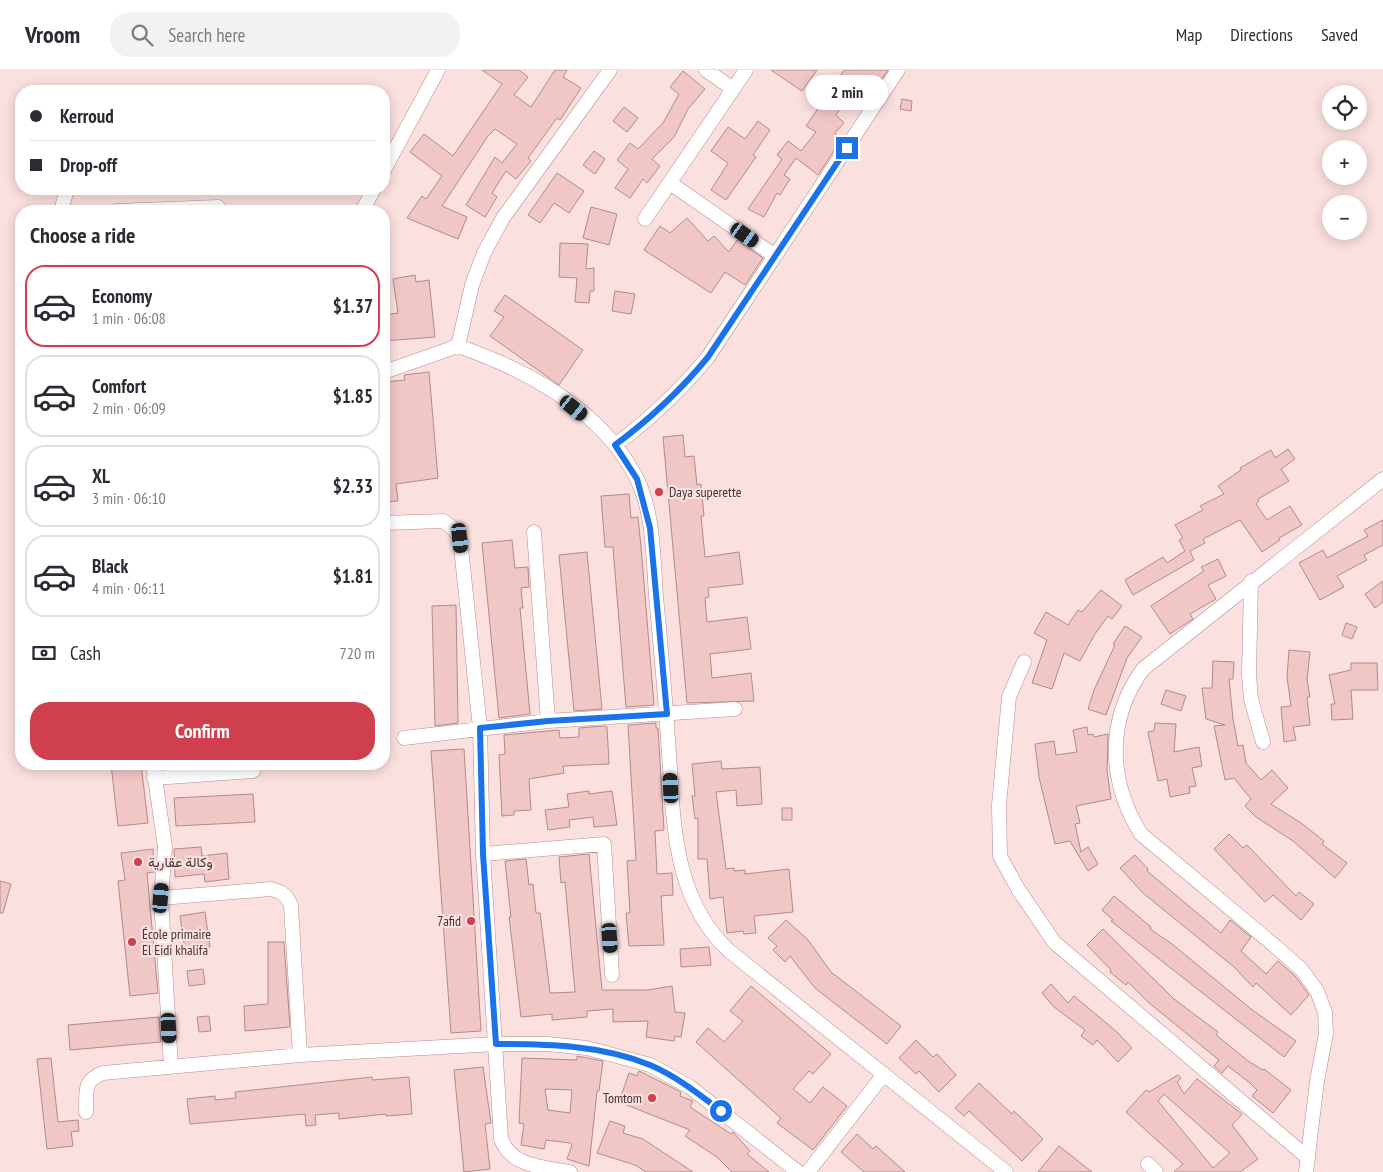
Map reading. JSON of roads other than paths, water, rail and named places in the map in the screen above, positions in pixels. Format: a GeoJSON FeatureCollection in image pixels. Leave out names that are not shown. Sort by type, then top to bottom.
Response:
{"type":"FeatureCollection","features":[{"type":"Feature","properties":{"kind":"street"},"geometry":{"type":"LineString","coordinates":[[390,159],[438,70]]}},
{"type":"Feature","properties":{"kind":"street"},"geometry":{"type":"LineString","coordinates":[[458,346],[472,285],[484,253],[503,218],[610,70]]}},
{"type":"Feature","properties":{"kind":"street"},"geometry":{"type":"LineString","coordinates":[[706,70],[733,89]]}},
{"type":"Feature","properties":{"kind":"street"},"geometry":{"type":"LineString","coordinates":[[645,220],[746,70]]}},
{"type":"Feature","properties":{"kind":"street"},"geometry":{"type":"LineString","coordinates":[[615,445],[657,412],[683,387],[708,357],[898,70]]}},
{"type":"Feature","properties":{"kind":"street"},"geometry":{"type":"LineString","coordinates":[[670,183],[775,256]]}},
{"type":"Feature","properties":{"kind":"street"},"geometry":{"type":"LineString","coordinates":[[390,370],[458,346],[503,363],[554,391],[615,445],[637,479],[650,528],[667,714],[673,826],[690,895],[701,917],[713,936],[728,950],[1006,1172]]}},
{"type":"Feature","properties":{"kind":"street"},"geometry":{"type":"LineString","coordinates":[[1307,1165],[1317,1081],[1326,1033],[1325,1012],[1317,991],[1302,970],[1141,834],[1129,815],[1114,765],[1114,740],[1121,712],[1132,685],[1143,669],[1251,581],[1383,479]]}},
{"type":"Feature","properties":{"kind":"street"},"geometry":{"type":"LineString","coordinates":[[390,523],[443,521],[454,529],[460,538],[480,728],[483,854],[501,1139],[505,1150],[514,1158],[523,1162],[570,1172]]}},
{"type":"Feature","properties":{"kind":"street"},"geometry":{"type":"LineString","coordinates":[[534,532],[548,721]]}},
{"type":"Feature","properties":{"kind":"street"},"geometry":{"type":"LineString","coordinates":[[1251,581],[1249,675],[1251,699],[1264,742]]}},
{"type":"Feature","properties":{"kind":"street"},"geometry":{"type":"LineString","coordinates":[[1024,662],[1009,697],[999,805],[1000,856],[1018,889],[1054,942],[1307,1165]]}},
{"type":"Feature","properties":{"kind":"street"},"geometry":{"type":"LineString","coordinates":[[404,738],[548,721],[735,709]]}},
{"type":"Feature","properties":{"kind":"street"},"geometry":{"type":"LineString","coordinates":[[153,770],[165,847],[161,898],[171,1066]]}},
{"type":"Feature","properties":{"kind":"street"},"geometry":{"type":"LineString","coordinates":[[154,778],[253,771]]}},
{"type":"Feature","properties":{"kind":"street"},"geometry":{"type":"LineString","coordinates":[[483,854],[604,844],[612,975]]}},
{"type":"Feature","properties":{"kind":"street"},"geometry":{"type":"LineString","coordinates":[[161,898],[271,889],[281,891],[288,897],[291,906],[300,1055]]}},
{"type":"Feature","properties":{"kind":"street"},"geometry":{"type":"LineString","coordinates":[[86,1112],[87,1084],[92,1077],[103,1073],[300,1055],[496,1044],[548,1044],[587,1048],[650,1065],[690,1087],[798,1172]]}},
{"type":"Feature","properties":{"kind":"street"},"geometry":{"type":"LineString","coordinates":[[808,1172],[884,1074]]}},
{"type":"Feature","properties":{"kind":"place","name":"Daya superette"},"geometry":{"type":"Point","coordinates":[659,492]}},
{"type":"Feature","properties":{"kind":"place","name":"وكالة عقارية"},"geometry":{"type":"Point","coordinates":[138,862]}},
{"type":"Feature","properties":{"kind":"place","name":"7afid"},"geometry":{"type":"Point","coordinates":[471,921]}},
{"type":"Feature","properties":{"kind":"place","name":"École primaire El Eidi khalifa"},"geometry":{"type":"Point","coordinates":[132,942]}},
{"type":"Feature","properties":{"kind":"place","name":"Tomtom"},"geometry":{"type":"Point","coordinates":[652,1098]}}]}
